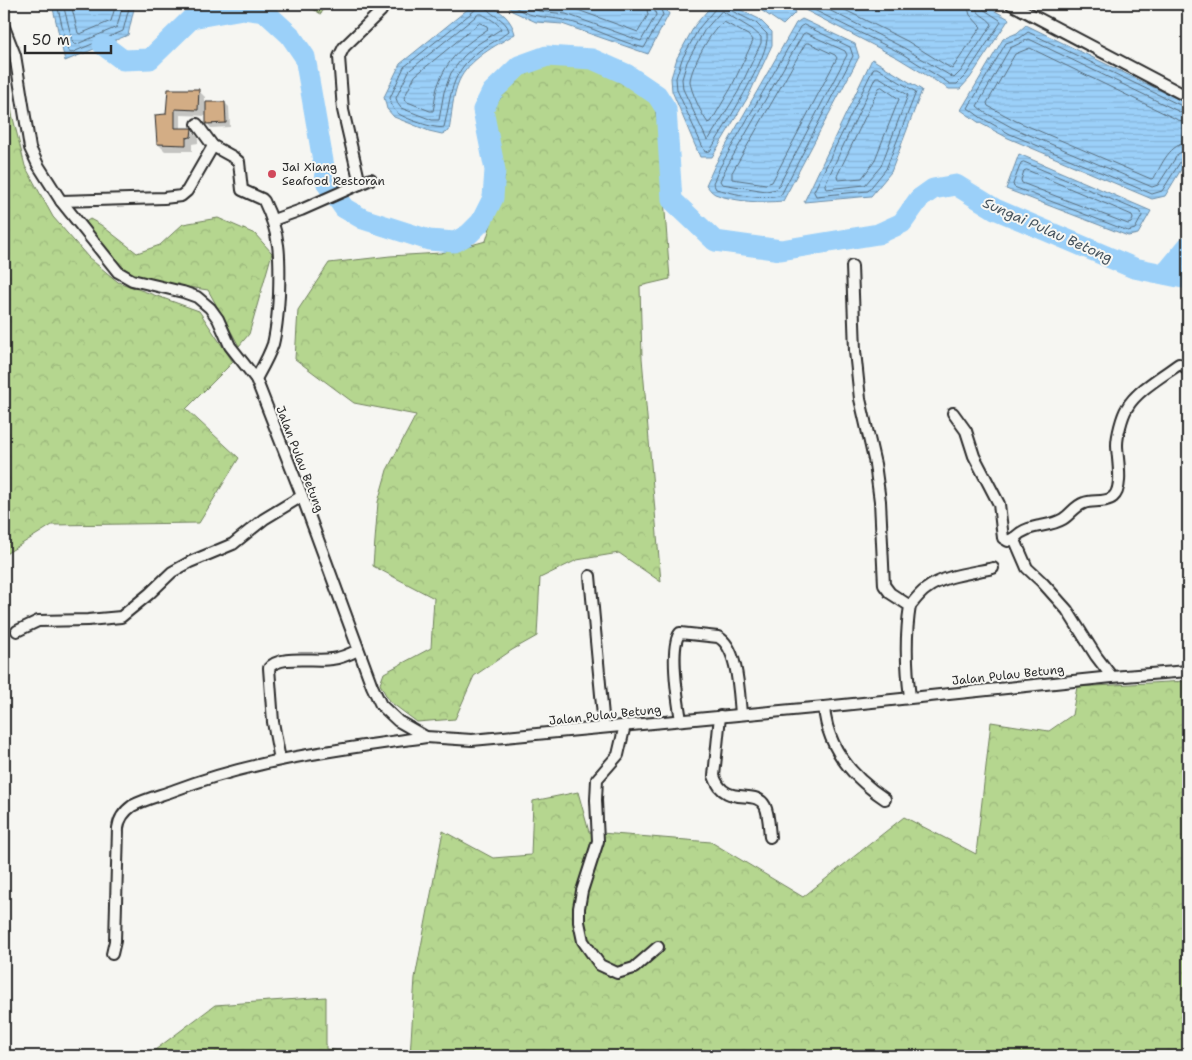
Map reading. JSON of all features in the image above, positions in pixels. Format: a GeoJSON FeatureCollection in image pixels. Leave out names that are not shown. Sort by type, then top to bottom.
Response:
{"type":"FeatureCollection","features":[{"type":"Feature","properties":{"kind":"street"},"geometry":{"type":"LineString","coordinates":[[358,185],[342,103],[340,57],[344,47],[381,11],[382,4]]}},
{"type":"Feature","properties":{"kind":"street"},"geometry":{"type":"LineString","coordinates":[[1011,4],[1188,97]]}},
{"type":"Feature","properties":{"kind":"street","name":"Jalan Pulau Betung"},"geometry":{"type":"LineString","coordinates":[[4,27],[15,55],[30,148],[38,165],[60,201],[118,272],[132,280],[197,297],[210,308],[218,319],[230,346],[256,380],[302,496],[358,650],[381,705],[398,721],[426,737],[472,740],[1188,671]]}},
{"type":"Feature","properties":{"kind":"street"},"geometry":{"type":"LineString","coordinates":[[197,124],[213,146],[239,162],[242,190],[262,199],[273,220],[280,257],[278,322],[272,346],[256,380]]}},
{"type":"Feature","properties":{"kind":"street"},"geometry":{"type":"LineString","coordinates":[[60,201],[181,196],[187,191],[213,146]]}},
{"type":"Feature","properties":{"kind":"street"},"geometry":{"type":"LineString","coordinates":[[273,220],[301,210],[371,178]]}},
{"type":"Feature","properties":{"kind":"street"},"geometry":{"type":"LineString","coordinates":[[852,266],[855,350],[860,399],[875,464],[880,501],[884,585],[890,593],[910,606]]}},
{"type":"Feature","properties":{"kind":"street"},"geometry":{"type":"LineString","coordinates":[[953,413],[966,431],[974,456],[999,504],[1003,538],[1008,541],[1027,528],[1062,519],[1079,505],[1086,502],[1108,500],[1114,497],[1117,493],[1119,478],[1118,436],[1127,408],[1146,389],[1179,364],[1184,365],[1188,371]]}},
{"type":"Feature","properties":{"kind":"street"},"geometry":{"type":"LineString","coordinates":[[17,631],[38,621],[88,620],[121,616],[149,594],[172,572],[190,562],[233,544],[264,519],[302,496]]}},
{"type":"Feature","properties":{"kind":"street"},"geometry":{"type":"LineString","coordinates":[[1014,538],[1026,568],[1042,582],[1067,610],[1096,656],[1112,677]]}},
{"type":"Feature","properties":{"kind":"street"},"geometry":{"type":"LineString","coordinates":[[910,698],[906,631],[910,606],[931,585],[993,568]]}},
{"type":"Feature","properties":{"kind":"street"},"geometry":{"type":"LineString","coordinates":[[590,576],[604,727]]}},
{"type":"Feature","properties":{"kind":"street"},"geometry":{"type":"LineString","coordinates":[[681,720],[675,682],[677,642],[680,632],[723,639],[733,659],[741,714]]}},
{"type":"Feature","properties":{"kind":"street"},"geometry":{"type":"LineString","coordinates":[[280,760],[272,708],[270,665],[283,660],[334,659],[358,650]]}},
{"type":"Feature","properties":{"kind":"street"},"geometry":{"type":"LineString","coordinates":[[824,707],[825,724],[838,753],[862,781],[885,799]]}},
{"type":"Feature","properties":{"kind":"street"},"geometry":{"type":"LineString","coordinates":[[720,716],[714,776],[717,785],[723,792],[755,798],[761,801],[766,806],[770,837]]}},
{"type":"Feature","properties":{"kind":"street"},"geometry":{"type":"LineString","coordinates":[[624,725],[618,755],[597,779],[596,812],[598,841],[582,891],[579,908],[580,932],[587,948],[600,965],[617,973],[634,968],[658,947]]}},
{"type":"Feature","properties":{"kind":"street"},"geometry":{"type":"LineString","coordinates":[[112,954],[115,923],[118,828],[122,816],[132,806],[206,778],[237,769],[358,746],[426,737]]}},
{"type":"Feature","properties":{"kind":"green space"},"geometry":{"type":"Polygon","coordinates":[[[305,4],[326,4],[321,14],[305,4]]]}},
{"type":"Feature","properties":{"kind":"green space"},"geometry":{"type":"Polygon","coordinates":[[[4,55],[12,114],[25,166],[53,217],[88,257],[118,282],[199,311],[233,362],[186,409],[239,458],[199,523],[52,525],[4,555],[4,55]]]}},
{"type":"Feature","properties":{"kind":"green space"},"geometry":{"type":"Polygon","coordinates":[[[540,64],[586,65],[618,78],[654,103],[659,131],[670,279],[640,286],[642,358],[661,582],[619,553],[577,560],[540,578],[537,636],[512,650],[474,676],[455,719],[417,722],[389,701],[380,684],[384,673],[431,648],[434,598],[373,566],[378,502],[387,470],[416,415],[354,403],[295,359],[298,310],[329,263],[390,256],[441,253],[486,241],[505,177],[488,118],[510,83],[540,64]]]}},
{"type":"Feature","properties":{"kind":"green space"},"geometry":{"type":"Polygon","coordinates":[[[218,218],[255,234],[272,253],[249,334],[239,346],[208,290],[142,280],[115,262],[84,223],[90,219],[101,225],[137,253],[160,245],[183,224],[218,218]]]}},
{"type":"Feature","properties":{"kind":"green space"},"geometry":{"type":"Polygon","coordinates":[[[1186,681],[1188,685],[1188,1056],[410,1056],[415,978],[443,831],[493,858],[531,855],[533,801],[578,792],[589,832],[711,842],[803,897],[904,817],[976,854],[991,722],[1049,731],[1072,715],[1077,687],[1186,681]]]}},
{"type":"Feature","properties":{"kind":"green space"},"geometry":{"type":"Polygon","coordinates":[[[326,997],[326,1049],[374,1056],[147,1056],[215,1005],[326,997]]]}},
{"type":"Feature","properties":{"kind":"water"},"geometry":{"type":"Polygon","coordinates":[[[52,4],[135,4],[128,35],[65,61],[52,4]]]}},
{"type":"Feature","properties":{"kind":"water"},"geometry":{"type":"Polygon","coordinates":[[[477,4],[496,9],[510,22],[515,34],[483,54],[463,73],[455,93],[449,131],[442,134],[429,131],[394,117],[387,109],[384,97],[400,64],[473,5],[477,4]]]}},
{"type":"Feature","properties":{"kind":"water"},"geometry":{"type":"Polygon","coordinates":[[[506,4],[663,4],[669,14],[648,54],[562,24],[536,22],[512,11],[506,4]]]}},
{"type":"Feature","properties":{"kind":"water"},"geometry":{"type":"Polygon","coordinates":[[[713,4],[729,4],[759,19],[772,32],[772,45],[748,97],[712,157],[700,157],[672,91],[671,78],[677,58],[695,25],[713,4]]]}},
{"type":"Feature","properties":{"kind":"water"},"geometry":{"type":"Polygon","coordinates":[[[752,4],[799,4],[794,14],[783,25],[752,4]]]}},
{"type":"Feature","properties":{"kind":"water"},"geometry":{"type":"Polygon","coordinates":[[[807,4],[983,4],[1009,19],[970,78],[960,89],[949,89],[898,58],[805,10],[807,4]]]}},
{"type":"Feature","properties":{"kind":"water"},"geometry":{"type":"Polygon","coordinates":[[[802,19],[855,44],[859,57],[783,201],[749,201],[731,199],[715,194],[706,185],[715,165],[796,23],[802,19]]]}},
{"type":"Feature","properties":{"kind":"water"},"geometry":{"type":"Polygon","coordinates":[[[1026,25],[1188,104],[1188,158],[1165,196],[1152,199],[1008,138],[978,122],[961,110],[1003,39],[1017,33],[1026,25]]]}},
{"type":"Feature","properties":{"kind":"water"},"geometry":{"type":"Polygon","coordinates":[[[872,59],[922,90],[891,172],[871,196],[804,202],[872,59]]]}},
{"type":"Feature","properties":{"kind":"water"},"geometry":{"type":"Polygon","coordinates":[[[1019,154],[1151,211],[1138,234],[1128,236],[1006,189],[1019,154]]]}},
{"type":"Feature","properties":{"kind":"building"},"geometry":{"type":"Polygon","coordinates":[[[168,89],[199,89],[198,110],[175,109],[175,128],[192,128],[191,137],[186,138],[186,145],[157,144],[155,115],[166,114],[168,89]]]}},
{"type":"Feature","properties":{"kind":"building"},"geometry":{"type":"Polygon","coordinates":[[[206,102],[225,102],[226,123],[206,124],[206,102]]]}},
{"type":"Feature","properties":{"kind":"waterway","name":"Sungai Pulau Betong"},"geometry":{"type":"LineString","coordinates":[[103,45],[123,60],[150,59],[192,18],[243,9],[265,12],[290,35],[305,57],[327,184],[344,208],[363,219],[429,240],[455,242],[469,234],[481,222],[493,198],[495,170],[483,110],[492,92],[519,66],[547,56],[592,59],[626,74],[657,95],[666,109],[672,200],[715,241],[781,250],[878,234],[902,223],[919,199],[933,189],[956,185],[995,209],[1134,268],[1188,279]]}},
{"type":"Feature","properties":{"kind":"waterway"},"geometry":{"type":"LineString","coordinates":[[1165,274],[1188,246]]}},
{"type":"Feature","properties":{"kind":"place","name":"Jai Xiang Seafood Restoran"},"geometry":{"type":"Point","coordinates":[272,174]}}]}
